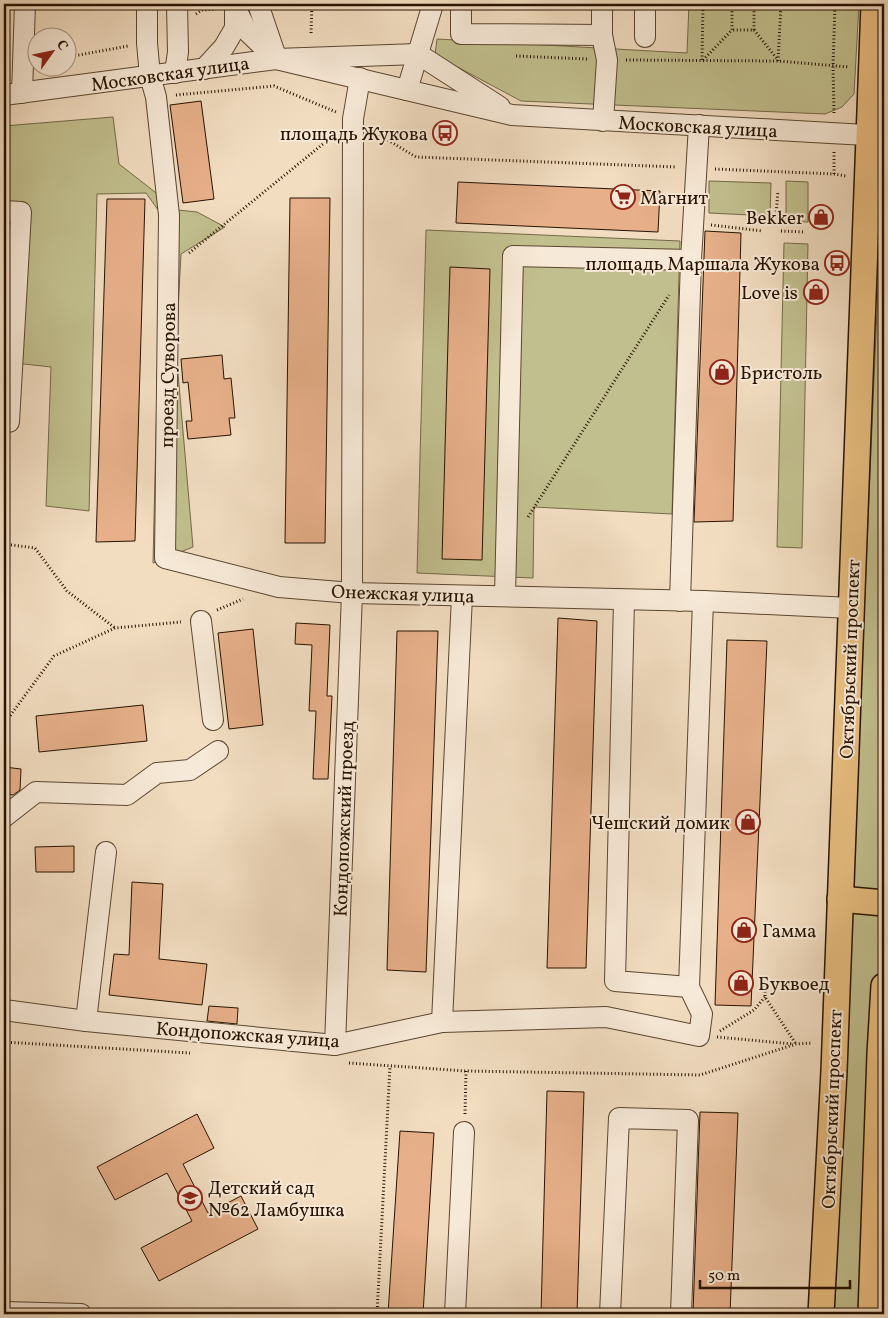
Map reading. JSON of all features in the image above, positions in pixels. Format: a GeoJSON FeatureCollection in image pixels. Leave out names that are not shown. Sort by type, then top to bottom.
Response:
{"type":"FeatureCollection","features":[{"type":"Feature","properties":{"kind":"main road","name":"Октябрьский проспект"},"geometry":{"type":"LineString","coordinates":[[822,1314],[834,1071],[868,180],[877,136],[874,4]]}},
{"type":"Feature","properties":{"kind":"main road"},"geometry":{"type":"LineString","coordinates":[[840,899],[884,903]]}},
{"type":"Feature","properties":{"kind":"main road"},"geometry":{"type":"LineString","coordinates":[[876,1312],[884,986]]}},
{"type":"Feature","properties":{"kind":"street"},"geometry":{"type":"LineString","coordinates":[[13,94],[24,4]]}},
{"type":"Feature","properties":{"kind":"street","name":"проезд Суворова"},"geometry":{"type":"LineString","coordinates":[[147,4],[147,43],[150,76],[156,97],[169,216],[165,558],[279,587]]}},
{"type":"Feature","properties":{"kind":"street"},"geometry":{"type":"LineString","coordinates":[[175,73],[178,52],[176,4]]}},
{"type":"Feature","properties":{"kind":"street"},"geometry":{"type":"LineString","coordinates":[[258,4],[276,59]]}},
{"type":"Feature","properties":{"kind":"street"},"geometry":{"type":"LineString","coordinates":[[407,90],[433,4]]}},
{"type":"Feature","properties":{"kind":"street"},"geometry":{"type":"LineString","coordinates":[[461,4],[462,34],[602,35]]}},
{"type":"Feature","properties":{"kind":"street"},"geometry":{"type":"LineString","coordinates":[[602,4],[602,35],[607,60],[603,121]]}},
{"type":"Feature","properties":{"kind":"street"},"geometry":{"type":"LineString","coordinates":[[645,4],[645,37]]}},
{"type":"Feature","properties":{"kind":"street"},"geometry":{"type":"LineString","coordinates":[[235,5],[247,31],[276,59]]}},
{"type":"Feature","properties":{"kind":"street"},"geometry":{"type":"LineString","coordinates":[[204,69],[224,47],[235,28],[235,5]]}},
{"type":"Feature","properties":{"kind":"street","name":"Московская улица"},"geometry":{"type":"LineString","coordinates":[[13,94],[276,59],[418,54],[512,115]]}},
{"type":"Feature","properties":{"kind":"street","name":"Кондопожский проезд"},"geometry":{"type":"LineString","coordinates":[[338,1054],[352,593],[354,119],[368,80],[370,63],[383,55]]}},
{"type":"Feature","properties":{"kind":"street","name":"Московская улица"},"geometry":{"type":"LineString","coordinates":[[276,59],[512,115],[877,136]]}},
{"type":"Feature","properties":{"kind":"street"},"geometry":{"type":"LineString","coordinates":[[680,601],[691,260],[699,125]]}},
{"type":"Feature","properties":{"kind":"street"},"geometry":{"type":"LineString","coordinates":[[4,211],[21,212],[9,422],[4,422]]}},
{"type":"Feature","properties":{"kind":"street"},"geometry":{"type":"LineString","coordinates":[[504,596],[513,256],[691,260]]}},
{"type":"Feature","properties":{"kind":"street","name":"Онежская улица"},"geometry":{"type":"LineString","coordinates":[[279,587],[352,593],[703,601],[851,608]]}},
{"type":"Feature","properties":{"kind":"street"},"geometry":{"type":"LineString","coordinates":[[442,1022],[462,596]]}},
{"type":"Feature","properties":{"kind":"street"},"geometry":{"type":"LineString","coordinates":[[624,600],[615,980],[689,987]]}},
{"type":"Feature","properties":{"kind":"street"},"geometry":{"type":"LineString","coordinates":[[703,601],[689,987],[702,1014],[703,1036]]}},
{"type":"Feature","properties":{"kind":"street"},"geometry":{"type":"LineString","coordinates":[[201,621],[214,720]]}},
{"type":"Feature","properties":{"kind":"street"},"geometry":{"type":"LineString","coordinates":[[4,817],[36,792],[127,795],[157,773],[190,770],[218,751]]}},
{"type":"Feature","properties":{"kind":"street"},"geometry":{"type":"LineString","coordinates":[[86,1021],[106,852]]}},
{"type":"Feature","properties":{"kind":"street","name":"Кондопожская улица"},"geometry":{"type":"LineString","coordinates":[[4,1010],[338,1054],[442,1022],[606,1017],[703,1036]]}},
{"type":"Feature","properties":{"kind":"street"},"geometry":{"type":"LineString","coordinates":[[610,1314],[619,1118],[688,1120],[681,1314]]}},
{"type":"Feature","properties":{"kind":"street"},"geometry":{"type":"LineString","coordinates":[[455,1314],[464,1132]]}},
{"type":"Feature","properties":{"kind":"street"},"geometry":{"type":"LineString","coordinates":[[4,1312],[81,1314]]}},
{"type":"Feature","properties":{"kind":"path"},"geometry":{"type":"LineString","coordinates":[[311,33],[312,4]]}},
{"type":"Feature","properties":{"kind":"path"},"geometry":{"type":"LineString","coordinates":[[703,4],[702,60],[732,30],[754,30]]}},
{"type":"Feature","properties":{"kind":"path"},"geometry":{"type":"LineString","coordinates":[[728,4],[732,7],[754,7],[759,4]]}},
{"type":"Feature","properties":{"kind":"path"},"geometry":{"type":"LineString","coordinates":[[778,60],[781,4]]}},
{"type":"Feature","properties":{"kind":"path"},"geometry":{"type":"LineString","coordinates":[[834,174],[833,66],[835,4]]}},
{"type":"Feature","properties":{"kind":"path"},"geometry":{"type":"LineString","coordinates":[[177,25],[202,10],[235,5]]}},
{"type":"Feature","properties":{"kind":"path"},"geometry":{"type":"LineString","coordinates":[[732,7],[732,30]]}},
{"type":"Feature","properties":{"kind":"path"},"geometry":{"type":"LineString","coordinates":[[754,7],[754,30],[778,60],[833,66]]}},
{"type":"Feature","properties":{"kind":"path"},"geometry":{"type":"LineString","coordinates":[[78,55],[147,43]]}},
{"type":"Feature","properties":{"kind":"path"},"geometry":{"type":"LineString","coordinates":[[156,97],[274,86],[354,119],[416,157],[834,174],[868,180]]}},
{"type":"Feature","properties":{"kind":"path"},"geometry":{"type":"LineString","coordinates":[[168,270],[354,119]]}},
{"type":"Feature","properties":{"kind":"path"},"geometry":{"type":"LineString","coordinates":[[776,215],[778,191]]}},
{"type":"Feature","properties":{"kind":"path"},"geometry":{"type":"LineString","coordinates":[[694,223],[763,231]]}},
{"type":"Feature","properties":{"kind":"path"},"geometry":{"type":"LineString","coordinates":[[781,232],[805,232]]}},
{"type":"Feature","properties":{"kind":"path"},"geometry":{"type":"LineString","coordinates":[[524,523],[670,293]]}},
{"type":"Feature","properties":{"kind":"path"},"geometry":{"type":"LineString","coordinates":[[4,544],[35,548],[67,591],[115,628]]}},
{"type":"Feature","properties":{"kind":"path"},"geometry":{"type":"LineString","coordinates":[[4,724],[54,656],[115,628],[201,621],[222,607],[246,598]]}},
{"type":"Feature","properties":{"kind":"path"},"geometry":{"type":"LineString","coordinates":[[703,1036],[734,1024],[754,1010],[764,997],[765,981]]}},
{"type":"Feature","properties":{"kind":"path"},"geometry":{"type":"LineString","coordinates":[[764,997],[796,1044]]}},
{"type":"Feature","properties":{"kind":"path"},"geometry":{"type":"LineString","coordinates":[[703,1036],[796,1044],[834,1042]]}},
{"type":"Feature","properties":{"kind":"path"},"geometry":{"type":"LineString","coordinates":[[4,1042],[193,1053]]}},
{"type":"Feature","properties":{"kind":"path"},"geometry":{"type":"LineString","coordinates":[[338,1054],[390,1066],[466,1071],[700,1075],[796,1044]]}},
{"type":"Feature","properties":{"kind":"path"},"geometry":{"type":"LineString","coordinates":[[377,1314],[390,1066]]}},
{"type":"Feature","properties":{"kind":"path"},"geometry":{"type":"LineString","coordinates":[[464,1132],[466,1071]]}},
{"type":"Feature","properties":{"kind":"shaded area"},"geometry":{"type":"Polygon","coordinates":[[[689,4],[859,4],[854,94],[842,107],[825,114],[521,101],[435,55],[437,39],[687,53],[689,4]]]}},
{"type":"Feature","properties":{"kind":"shaded area"},"geometry":{"type":"Polygon","coordinates":[[[113,117],[119,164],[178,210],[197,212],[225,227],[181,254],[176,350],[193,547],[153,563],[161,214],[146,193],[97,194],[89,511],[46,506],[51,367],[6,362],[10,218],[4,217],[4,126],[113,117]]]}},
{"type":"Feature","properties":{"kind":"shaded area"},"geometry":{"type":"Polygon","coordinates":[[[883,171],[884,1011],[870,1314],[834,1314],[883,171]]]}},
{"type":"Feature","properties":{"kind":"shaded area"},"geometry":{"type":"Polygon","coordinates":[[[709,181],[771,183],[770,216],[709,213],[709,181]]]}},
{"type":"Feature","properties":{"kind":"shaded area"},"geometry":{"type":"Polygon","coordinates":[[[786,181],[808,182],[808,222],[786,221],[786,181]]]}},
{"type":"Feature","properties":{"kind":"shaded area"},"geometry":{"type":"Polygon","coordinates":[[[426,230],[680,241],[672,514],[534,507],[533,578],[417,573],[426,230]]]}},
{"type":"Feature","properties":{"kind":"shaded area"},"geometry":{"type":"Polygon","coordinates":[[[784,243],[808,244],[802,548],[777,547],[784,243]]]}},
{"type":"Feature","properties":{"kind":"building"},"geometry":{"type":"Polygon","coordinates":[[[201,101],[214,199],[183,203],[170,105],[201,101]]]}},
{"type":"Feature","properties":{"kind":"building"},"geometry":{"type":"Polygon","coordinates":[[[458,182],[660,191],[658,232],[456,223],[458,182]]]}},
{"type":"Feature","properties":{"kind":"building"},"geometry":{"type":"Polygon","coordinates":[[[290,198],[330,198],[325,543],[285,543],[290,198]]]}},
{"type":"Feature","properties":{"kind":"building"},"geometry":{"type":"Polygon","coordinates":[[[107,199],[145,199],[135,541],[96,542],[107,199]]]}},
{"type":"Feature","properties":{"kind":"building"},"geometry":{"type":"Polygon","coordinates":[[[705,231],[741,233],[733,521],[694,522],[705,231]]]}},
{"type":"Feature","properties":{"kind":"building"},"geometry":{"type":"Polygon","coordinates":[[[450,267],[490,269],[482,560],[442,559],[450,267]]]}},
{"type":"Feature","properties":{"kind":"building"},"geometry":{"type":"Polygon","coordinates":[[[222,355],[224,379],[231,378],[235,418],[229,418],[231,435],[188,439],[186,421],[192,421],[188,382],[183,383],[181,359],[222,355]]]}},
{"type":"Feature","properties":{"kind":"building"},"geometry":{"type":"Polygon","coordinates":[[[558,618],[597,621],[586,968],[547,968],[558,618]]]}},
{"type":"Feature","properties":{"kind":"building"},"geometry":{"type":"Polygon","coordinates":[[[296,623],[330,625],[327,696],[332,696],[328,779],[313,779],[316,711],[309,711],[312,645],[295,644],[296,623]]]}},
{"type":"Feature","properties":{"kind":"building"},"geometry":{"type":"Polygon","coordinates":[[[253,629],[263,725],[229,729],[218,633],[253,629]]]}},
{"type":"Feature","properties":{"kind":"building"},"geometry":{"type":"Polygon","coordinates":[[[397,631],[438,631],[426,972],[387,970],[397,631]]]}},
{"type":"Feature","properties":{"kind":"building"},"geometry":{"type":"Polygon","coordinates":[[[727,640],[767,641],[751,1006],[715,1005],[727,640]]]}},
{"type":"Feature","properties":{"kind":"building"},"geometry":{"type":"Polygon","coordinates":[[[143,705],[147,741],[39,752],[36,716],[143,705]]]}},
{"type":"Feature","properties":{"kind":"building"},"geometry":{"type":"Polygon","coordinates":[[[4,767],[21,769],[20,790],[13,795],[4,794],[4,767]]]}},
{"type":"Feature","properties":{"kind":"building"},"geometry":{"type":"Polygon","coordinates":[[[74,846],[74,872],[36,872],[35,847],[74,846]]]}},
{"type":"Feature","properties":{"kind":"building"},"geometry":{"type":"Polygon","coordinates":[[[132,882],[163,884],[159,959],[207,964],[202,1005],[109,995],[114,954],[129,955],[132,882]]]}},
{"type":"Feature","properties":{"kind":"building"},"geometry":{"type":"Polygon","coordinates":[[[209,1006],[238,1008],[237,1024],[207,1021],[209,1006]]]}},
{"type":"Feature","properties":{"kind":"building"},"geometry":{"type":"Polygon","coordinates":[[[547,1091],[584,1092],[577,1314],[541,1314],[547,1091]]]}},
{"type":"Feature","properties":{"kind":"building"},"geometry":{"type":"Polygon","coordinates":[[[700,1112],[738,1113],[730,1314],[693,1314],[700,1112]]]}},
{"type":"Feature","properties":{"kind":"building","name":"Детский сад №62 Ламбушка"},"geometry":{"type":"Polygon","coordinates":[[[197,1114],[214,1148],[183,1164],[208,1213],[241,1196],[258,1229],[159,1281],[141,1248],[192,1221],[167,1173],[115,1200],[97,1167],[197,1114]]]}},
{"type":"Feature","properties":{"kind":"building"},"geometry":{"type":"Polygon","coordinates":[[[400,1131],[434,1133],[423,1314],[388,1314],[400,1131]]]}},
{"type":"Feature","properties":{"kind":"place","name":"площадь Жукова"},"geometry":{"type":"Point","coordinates":[445,133]}},
{"type":"Feature","properties":{"kind":"place","name":"Магнит"},"geometry":{"type":"Point","coordinates":[623,197]}},
{"type":"Feature","properties":{"kind":"place","name":"Bekker"},"geometry":{"type":"Point","coordinates":[821,217]}},
{"type":"Feature","properties":{"kind":"place","name":"площадь Маршала Жукова"},"geometry":{"type":"Point","coordinates":[837,263]}},
{"type":"Feature","properties":{"kind":"place","name":"Love is"},"geometry":{"type":"Point","coordinates":[816,292]}},
{"type":"Feature","properties":{"kind":"place","name":"Бристоль"},"geometry":{"type":"Point","coordinates":[722,372]}},
{"type":"Feature","properties":{"kind":"place","name":"Чешский домик"},"geometry":{"type":"Point","coordinates":[748,822]}},
{"type":"Feature","properties":{"kind":"place","name":"Гамма"},"geometry":{"type":"Point","coordinates":[744,930]}},
{"type":"Feature","properties":{"kind":"place","name":"Буквоед"},"geometry":{"type":"Point","coordinates":[741,983]}},
{"type":"Feature","properties":{"kind":"place","name":"Детский сад №62 Ламбушка"},"geometry":{"type":"Point","coordinates":[190,1198]}}]}
